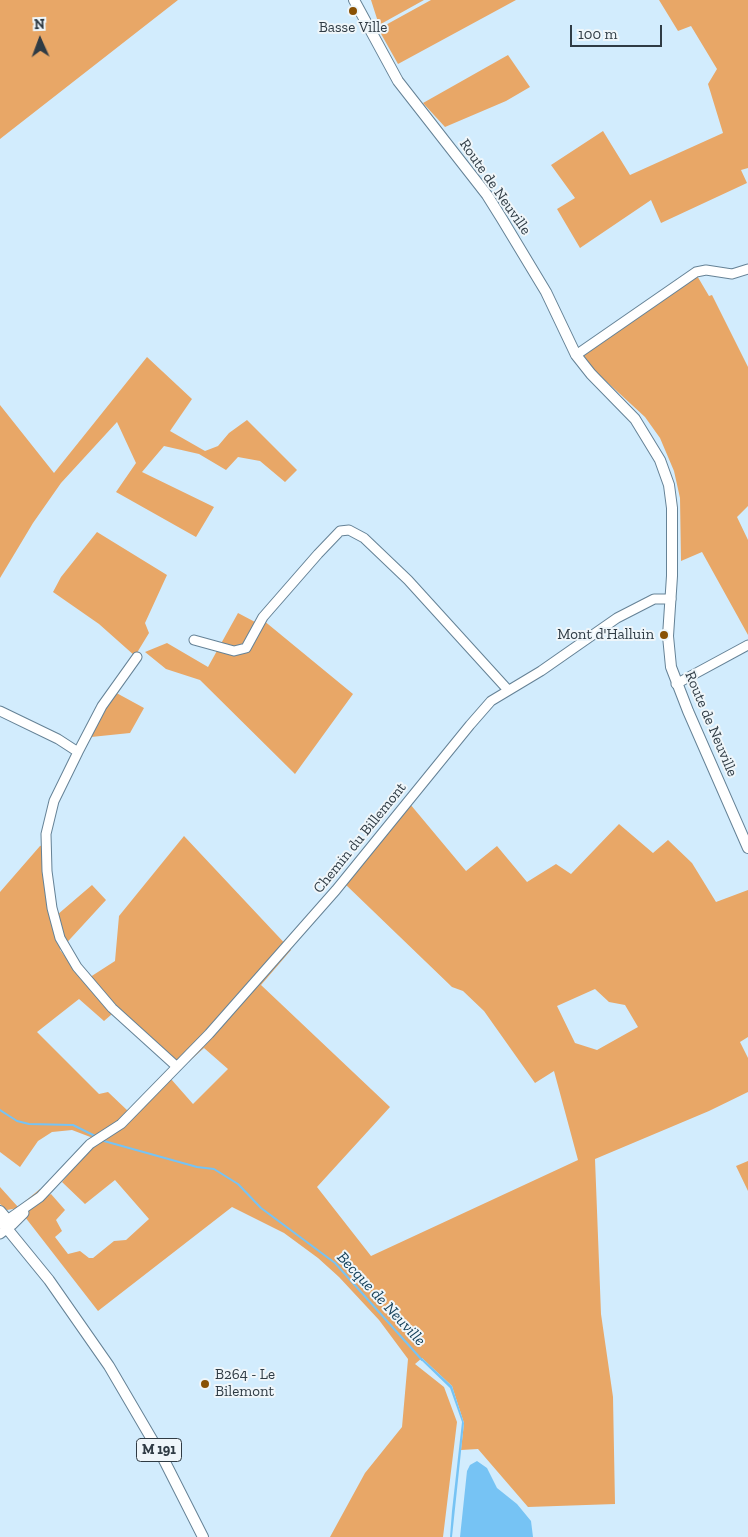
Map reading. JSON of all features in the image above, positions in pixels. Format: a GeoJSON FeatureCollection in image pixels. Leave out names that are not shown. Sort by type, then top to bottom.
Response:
{"type":"FeatureCollection","features":[{"type":"Feature","properties":{"kind":"main road","name":"Route de Neuville"},"geometry":{"type":"LineString","coordinates":[[354,0],[398,81],[474,179],[502,219],[546,292],[576,355],[591,374],[617,395],[645,425],[656,441],[669,469],[675,490],[677,514],[669,651],[676,684],[748,848]]}},
{"type":"Feature","properties":{"kind":"main road","name":"M 191"},"geometry":{"type":"LineString","coordinates":[[0,1211],[4,1225],[49,1280],[90,1337],[134,1407],[164,1460],[203,1537]]}},
{"type":"Feature","properties":{"kind":"street"},"geometry":{"type":"LineString","coordinates":[[576,355],[696,272],[706,270],[732,274],[748,269]]}},
{"type":"Feature","properties":{"kind":"street"},"geometry":{"type":"LineString","coordinates":[[194,640],[234,651],[246,648],[266,614],[327,544],[340,531],[349,530],[364,538],[408,580],[508,690]]}},
{"type":"Feature","properties":{"kind":"street","name":"Chemin du Billemont"},"geometry":{"type":"LineString","coordinates":[[4,1225],[35,1202],[87,1146],[126,1120],[176,1066],[210,1034],[296,938],[476,718],[492,702],[508,690],[546,668],[617,618],[654,599],[671,599]]}},
{"type":"Feature","properties":{"kind":"street"},"geometry":{"type":"LineString","coordinates":[[676,684],[748,645]]}},
{"type":"Feature","properties":{"kind":"street"},"geometry":{"type":"LineString","coordinates":[[137,657],[102,706],[54,802],[46,834],[47,871],[52,908],[60,938],[77,967],[112,1008],[176,1066]]}},
{"type":"Feature","properties":{"kind":"street"},"geometry":{"type":"LineString","coordinates":[[0,711],[58,739],[78,752]]}},
{"type":"Feature","properties":{"kind":"shaded area"},"geometry":{"type":"Polygon","coordinates":[[[0,0],[178,0],[0,139],[0,0]]]}},
{"type":"Feature","properties":{"kind":"shaded area"},"geometry":{"type":"Polygon","coordinates":[[[371,0],[424,0],[379,25],[371,0]]]}},
{"type":"Feature","properties":{"kind":"shaded area"},"geometry":{"type":"Polygon","coordinates":[[[431,0],[516,0],[398,64],[380,32],[382,27],[431,0]]]}},
{"type":"Feature","properties":{"kind":"shaded area"},"geometry":{"type":"Polygon","coordinates":[[[659,0],[748,0],[748,168],[741,170],[747,183],[661,223],[651,200],[580,248],[557,209],[575,198],[551,165],[603,131],[630,175],[723,133],[708,84],[717,69],[691,26],[678,31],[659,0]]]}},
{"type":"Feature","properties":{"kind":"shaded area"},"geometry":{"type":"Polygon","coordinates":[[[508,55],[530,87],[506,101],[445,127],[423,103],[508,55]]]}},
{"type":"Feature","properties":{"kind":"shaded area"},"geometry":{"type":"Polygon","coordinates":[[[696,274],[709,296],[712,295],[748,367],[748,506],[737,517],[748,540],[748,635],[702,552],[681,561],[680,498],[674,471],[660,438],[645,417],[594,370],[581,352],[696,274]]]}},
{"type":"Feature","properties":{"kind":"shaded area"},"geometry":{"type":"Polygon","coordinates":[[[147,357],[192,399],[170,431],[205,451],[218,446],[229,433],[247,420],[297,470],[285,482],[260,461],[238,457],[226,470],[199,454],[164,446],[142,472],[214,507],[196,537],[116,492],[136,463],[117,422],[61,483],[33,523],[0,578],[0,405],[54,473],[147,357]]]}},
{"type":"Feature","properties":{"kind":"shaded area"},"geometry":{"type":"Polygon","coordinates":[[[97,532],[167,575],[145,623],[149,633],[135,656],[99,624],[53,592],[61,577],[97,532]]]}},
{"type":"Feature","properties":{"kind":"shaded area"},"geometry":{"type":"Polygon","coordinates":[[[321,545],[263,620],[353,694],[295,774],[200,680],[166,669],[145,652],[167,643],[208,667],[238,613],[255,622],[321,545]]]}},
{"type":"Feature","properties":{"kind":"shaded area"},"geometry":{"type":"Polygon","coordinates":[[[111,690],[144,708],[130,733],[91,737],[85,734],[111,690]]]}},
{"type":"Feature","properties":{"kind":"shaded area"},"geometry":{"type":"Polygon","coordinates":[[[410,804],[466,871],[497,846],[527,882],[556,864],[571,874],[619,824],[653,853],[668,840],[692,863],[716,902],[748,890],[748,1037],[740,1042],[748,1058],[748,1092],[709,1111],[595,1159],[601,1314],[613,1397],[615,1504],[528,1507],[478,1449],[461,1450],[464,1423],[452,1386],[422,1358],[415,1364],[444,1387],[457,1422],[443,1537],[330,1537],[365,1473],[402,1427],[408,1359],[379,1320],[339,1277],[318,1258],[284,1233],[232,1207],[98,1311],[18,1208],[7,1210],[0,1204],[0,1187],[18,1207],[40,1189],[49,1195],[51,1194],[65,1210],[56,1220],[62,1231],[55,1237],[68,1254],[80,1251],[89,1258],[93,1258],[114,1241],[126,1240],[149,1219],[115,1180],[85,1204],[62,1182],[89,1150],[125,1127],[171,1079],[193,1104],[228,1069],[204,1048],[184,1066],[176,1061],[119,1008],[104,1021],[79,999],[37,1032],[99,1094],[108,1092],[128,1111],[118,1123],[93,1138],[72,1130],[52,1132],[38,1141],[20,1167],[0,1152],[0,892],[40,846],[48,844],[47,856],[57,915],[92,885],[106,900],[60,950],[84,981],[115,961],[119,916],[184,836],[291,950],[261,985],[390,1107],[317,1187],[371,1256],[578,1160],[554,1071],[535,1083],[484,1011],[463,991],[452,987],[345,884],[410,804]],[[595,989],[557,1006],[575,1043],[597,1050],[638,1027],[625,1005],[609,1002],[595,989]]]}},
{"type":"Feature","properties":{"kind":"shaded area"},"geometry":{"type":"Polygon","coordinates":[[[748,1161],[748,1191],[736,1166],[748,1161]]]}},
{"type":"Feature","properties":{"kind":"water"},"geometry":{"type":"Polygon","coordinates":[[[422,1358],[452,1386],[464,1423],[452,1537],[450,1537],[452,1511],[462,1422],[450,1388],[420,1359],[422,1358]]]}},
{"type":"Feature","properties":{"kind":"water"},"geometry":{"type":"Polygon","coordinates":[[[477,1461],[487,1468],[497,1488],[517,1504],[531,1521],[533,1537],[460,1537],[467,1471],[470,1465],[477,1461]]]}},
{"type":"Feature","properties":{"kind":"waterway","name":"Becque de Neuville"},"geometry":{"type":"LineString","coordinates":[[0,1110],[17,1121],[29,1124],[73,1125],[95,1136]]}},
{"type":"Feature","properties":{"kind":"waterway","name":"Becque de Neuville"},"geometry":{"type":"LineString","coordinates":[[104,1141],[197,1167],[214,1169],[238,1184],[261,1208],[335,1263],[422,1360]]}},
{"type":"Feature","properties":{"kind":"place","name":"Basse Ville"},"geometry":{"type":"Point","coordinates":[353,11]}},
{"type":"Feature","properties":{"kind":"place","name":"Mont d'Halluin"},"geometry":{"type":"Point","coordinates":[664,635]}},
{"type":"Feature","properties":{"kind":"place","name":"B264 - Le Bilemont"},"geometry":{"type":"Point","coordinates":[205,1384]}}]}
